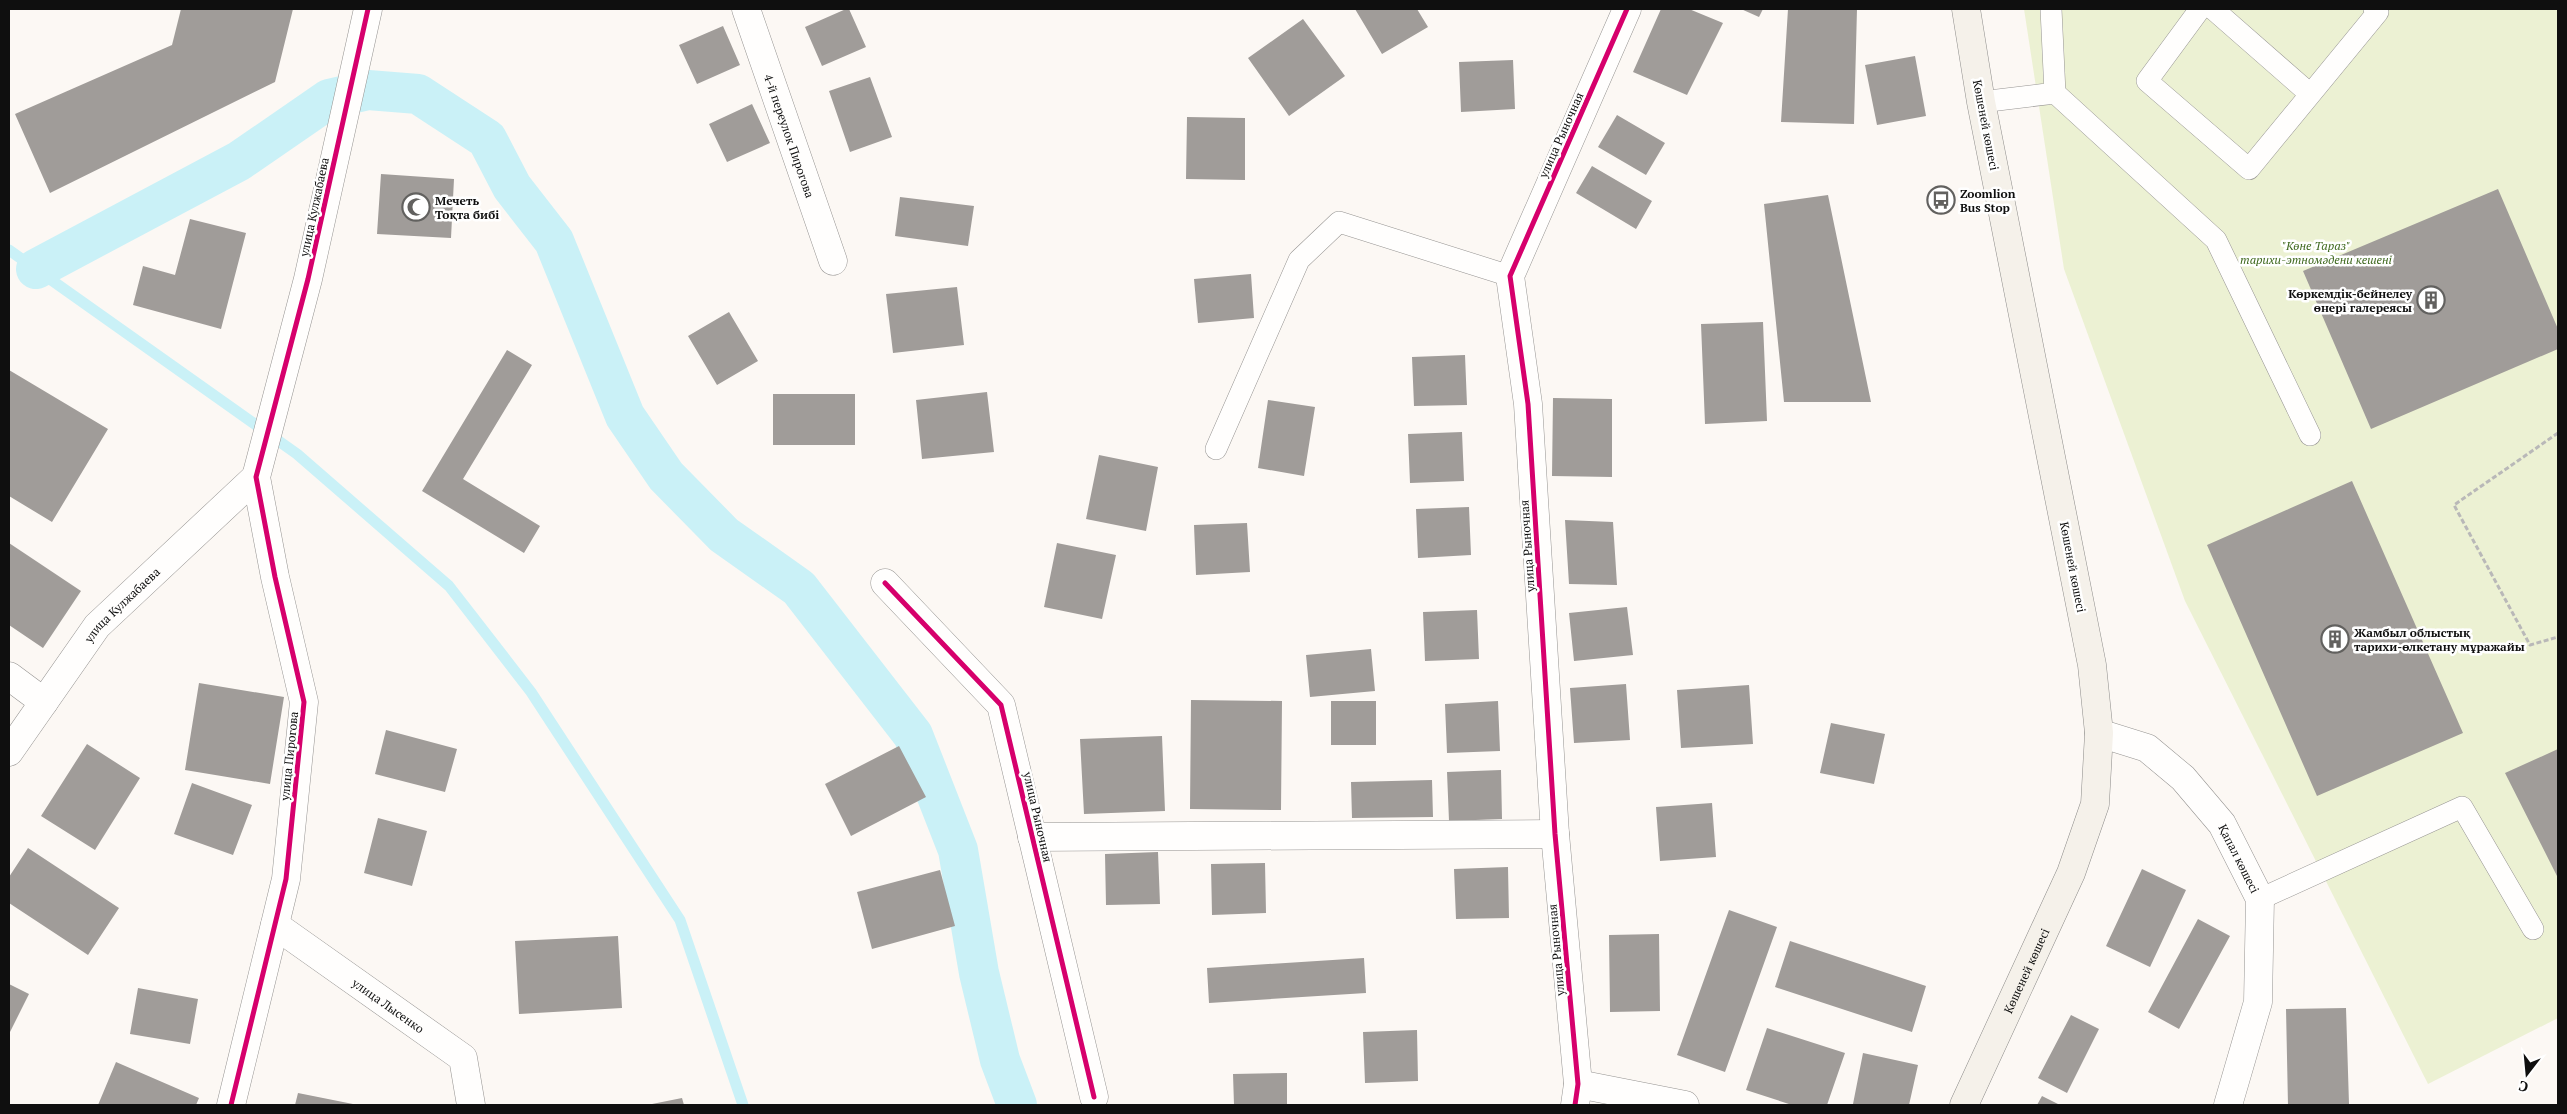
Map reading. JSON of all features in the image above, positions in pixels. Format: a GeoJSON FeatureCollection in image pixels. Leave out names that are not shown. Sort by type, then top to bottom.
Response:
{"type":"FeatureCollection","features":[{"type":"Feature","properties":{"kind":"main road","name":"Көшеней көшесі"},"geometry":{"type":"LineString","coordinates":[[1964,1105],[2071,873],[2095,804],[2099,733],[2092,665],[1981,102],[1966,9]]}},
{"type":"Feature","properties":{"kind":"street","name":"улица Кулжабаева"},"geometry":{"type":"LineString","coordinates":[[274,409],[308,279],[368,9]]}},
{"type":"Feature","properties":{"kind":"street","name":"4-й переулок Пирогова"},"geometry":{"type":"LineString","coordinates":[[746,9],[833,261]]}},
{"type":"Feature","properties":{"kind":"street","name":"улица Рыночная"},"geometry":{"type":"LineString","coordinates":[[1576,1094],[1555,834],[1528,404],[1510,276],[1627,9]]}},
{"type":"Feature","properties":{"kind":"street","name":"улица Пирогова"},"geometry":{"type":"LineString","coordinates":[[231,1105],[286,879],[304,702],[275,577],[259,466],[274,409]]}},
{"type":"Feature","properties":{"kind":"street","name":"улица Кулжабаева"},"geometry":{"type":"LineString","coordinates":[[9,752],[97,626],[259,466]]}},
{"type":"Feature","properties":{"kind":"street","name":"улица Рыночная"},"geometry":{"type":"LineString","coordinates":[[885,583],[1001,705],[1094,1097]]}},
{"type":"Feature","properties":{"kind":"street"},"geometry":{"type":"LineString","coordinates":[[9,676],[44,702]]}},
{"type":"Feature","properties":{"kind":"street","name":"Қапал көшесі"},"geometry":{"type":"LineString","coordinates":[[2099,733],[2147,748],[2183,778],[2222,824],[2260,899],[2258,1002],[2228,1105]]}},
{"type":"Feature","properties":{"kind":"street","name":"улица Рыночная"},"geometry":{"type":"LineString","coordinates":[[1032,837],[1555,834]]}},
{"type":"Feature","properties":{"kind":"street","name":"улица Лысенко"},"geometry":{"type":"LineString","coordinates":[[275,925],[463,1058],[471,1105]]}},
{"type":"Feature","properties":{"kind":"street"},"geometry":{"type":"LineString","coordinates":[[1576,1094],[1686,1105]]}},
{"type":"Feature","properties":{"kind":"lane"},"geometry":{"type":"LineString","coordinates":[[2051,9],[2055,93],[2216,240],[2310,436]]}},
{"type":"Feature","properties":{"kind":"lane"},"geometry":{"type":"LineString","coordinates":[[2200,9],[2147,81],[2249,169],[2378,12],[2374,9]]}},
{"type":"Feature","properties":{"kind":"lane"},"geometry":{"type":"LineString","coordinates":[[2214,9],[2310,94]]}},
{"type":"Feature","properties":{"kind":"lane"},"geometry":{"type":"LineString","coordinates":[[1981,102],[2055,93]]}},
{"type":"Feature","properties":{"kind":"lane"},"geometry":{"type":"LineString","coordinates":[[1216,449],[1299,260],[1339,222],[1510,276]]}},
{"type":"Feature","properties":{"kind":"lane"},"geometry":{"type":"LineString","coordinates":[[2260,899],[2462,807],[2532,929]]}},
{"type":"Feature","properties":{"kind":"path"},"geometry":{"type":"LineString","coordinates":[[2558,433],[2454,504],[2530,645],[2558,637]]}},
{"type":"Feature","properties":{"kind":"green space","name":"\"Көне Тараз\" тарихи-этномәдени кешені"},"geometry":{"type":"Polygon","coordinates":[[[2024,9],[2558,9],[2558,1018],[2428,1084],[2185,601],[2064,269],[2024,9]]]}},
{"type":"Feature","properties":{"kind":"building"},"geometry":{"type":"Polygon","coordinates":[[[181,9],[293,9],[275,82],[50,193],[15,114],[172,45],[181,9]]]}},
{"type":"Feature","properties":{"kind":"building"},"geometry":{"type":"Polygon","coordinates":[[[849,9],[866,47],[822,66],[805,27],[849,9]]]}},
{"type":"Feature","properties":{"kind":"building"},"geometry":{"type":"Polygon","coordinates":[[[1355,9],[1417,9],[1428,27],[1382,54],[1355,9]]]}},
{"type":"Feature","properties":{"kind":"building"},"geometry":{"type":"Polygon","coordinates":[[[1661,9],[1689,9],[1723,23],[1687,95],[1633,72],[1661,9]]]}},
{"type":"Feature","properties":{"kind":"building"},"geometry":{"type":"Polygon","coordinates":[[[1741,9],[1763,9],[1759,17],[1741,9]]]}},
{"type":"Feature","properties":{"kind":"building"},"geometry":{"type":"Polygon","coordinates":[[[1788,9],[1857,9],[1854,124],[1781,122],[1788,9]]]}},
{"type":"Feature","properties":{"kind":"building"},"geometry":{"type":"Polygon","coordinates":[[[1303,19],[1345,76],[1289,116],[1248,58],[1303,19]]]}},
{"type":"Feature","properties":{"kind":"building"},"geometry":{"type":"Polygon","coordinates":[[[723,26],[740,65],[697,84],[679,45],[723,26]]]}},
{"type":"Feature","properties":{"kind":"building"},"geometry":{"type":"Polygon","coordinates":[[[1915,56],[1926,116],[1877,125],[1865,65],[1915,56]]]}},
{"type":"Feature","properties":{"kind":"building"},"geometry":{"type":"Polygon","coordinates":[[[1513,60],[1515,109],[1461,112],[1459,62],[1513,60]]]}},
{"type":"Feature","properties":{"kind":"building"},"geometry":{"type":"Polygon","coordinates":[[[870,77],[892,137],[850,152],[829,91],[870,77]]]}},
{"type":"Feature","properties":{"kind":"building"},"geometry":{"type":"Polygon","coordinates":[[[752,104],[770,143],[727,162],[709,124],[752,104]]]}},
{"type":"Feature","properties":{"kind":"building"},"geometry":{"type":"Polygon","coordinates":[[[1617,115],[1665,143],[1646,175],[1598,147],[1617,115]]]}},
{"type":"Feature","properties":{"kind":"building"},"geometry":{"type":"Polygon","coordinates":[[[1187,117],[1245,118],[1245,180],[1186,179],[1187,117]]]}},
{"type":"Feature","properties":{"kind":"building"},"geometry":{"type":"Polygon","coordinates":[[[1592,166],[1652,201],[1636,229],[1576,193],[1592,166]]]}},
{"type":"Feature","properties":{"kind":"building","name":"Мечеть Тоқта бибі"},"geometry":{"type":"Polygon","coordinates":[[[381,174],[454,179],[451,238],[377,234],[381,174]]]}},
{"type":"Feature","properties":{"kind":"building","name":"Көркемдік-бейнелеу өнері галереясы"},"geometry":{"type":"Polygon","coordinates":[[[2498,189],[2558,329],[2558,349],[2371,429],[2303,271],[2498,189]]]}},
{"type":"Feature","properties":{"kind":"building"},"geometry":{"type":"Polygon","coordinates":[[[1828,195],[1871,402],[1784,402],[1764,204],[1828,195]]]}},
{"type":"Feature","properties":{"kind":"building"},"geometry":{"type":"Polygon","coordinates":[[[900,197],[974,206],[968,246],[895,236],[900,197]]]}},
{"type":"Feature","properties":{"kind":"building"},"geometry":{"type":"Polygon","coordinates":[[[190,219],[246,233],[221,329],[133,305],[143,266],[175,275],[190,219]]]}},
{"type":"Feature","properties":{"kind":"building"},"geometry":{"type":"Polygon","coordinates":[[[1251,274],[1254,318],[1198,323],[1194,279],[1251,274]]]}},
{"type":"Feature","properties":{"kind":"building"},"geometry":{"type":"Polygon","coordinates":[[[957,287],[964,345],[893,353],[886,294],[957,287]]]}},
{"type":"Feature","properties":{"kind":"building"},"geometry":{"type":"Polygon","coordinates":[[[729,312],[758,361],[717,385],[688,336],[729,312]]]}},
{"type":"Feature","properties":{"kind":"building"},"geometry":{"type":"Polygon","coordinates":[[[1763,322],[1767,421],[1705,424],[1701,324],[1763,322]]]}},
{"type":"Feature","properties":{"kind":"building"},"geometry":{"type":"Polygon","coordinates":[[[507,350],[532,365],[463,479],[540,526],[524,553],[422,491],[507,350]]]}},
{"type":"Feature","properties":{"kind":"building"},"geometry":{"type":"Polygon","coordinates":[[[1465,355],[1467,405],[1414,406],[1412,357],[1465,355]]]}},
{"type":"Feature","properties":{"kind":"building"},"geometry":{"type":"Polygon","coordinates":[[[9,370],[108,429],[52,522],[9,496],[9,370]]]}},
{"type":"Feature","properties":{"kind":"building"},"geometry":{"type":"Polygon","coordinates":[[[987,392],[994,452],[922,459],[916,400],[987,392]]]}},
{"type":"Feature","properties":{"kind":"building"},"geometry":{"type":"Polygon","coordinates":[[[773,394],[855,394],[855,445],[773,445],[773,394]]]}},
{"type":"Feature","properties":{"kind":"building"},"geometry":{"type":"Polygon","coordinates":[[[1553,398],[1612,399],[1612,477],[1552,476],[1553,398]]]}},
{"type":"Feature","properties":{"kind":"building"},"geometry":{"type":"Polygon","coordinates":[[[1268,400],[1315,407],[1304,476],[1258,468],[1268,400]]]}},
{"type":"Feature","properties":{"kind":"building"},"geometry":{"type":"Polygon","coordinates":[[[1462,432],[1464,481],[1410,483],[1408,434],[1462,432]]]}},
{"type":"Feature","properties":{"kind":"building"},"geometry":{"type":"Polygon","coordinates":[[[1099,455],[1158,467],[1146,531],[1086,519],[1099,455]]]}},
{"type":"Feature","properties":{"kind":"building","name":"Жамбыл облыстық тарихи-өлкетану мұражайы"},"geometry":{"type":"Polygon","coordinates":[[[2352,481],[2463,733],[2317,796],[2207,545],[2352,481]]]}},
{"type":"Feature","properties":{"kind":"building"},"geometry":{"type":"Polygon","coordinates":[[[1469,507],[1471,555],[1418,558],[1416,509],[1469,507]]]}},
{"type":"Feature","properties":{"kind":"building"},"geometry":{"type":"Polygon","coordinates":[[[1565,520],[1613,522],[1617,585],[1569,584],[1565,520]]]}},
{"type":"Feature","properties":{"kind":"building"},"geometry":{"type":"Polygon","coordinates":[[[1247,523],[1250,572],[1196,575],[1194,525],[1247,523]]]}},
{"type":"Feature","properties":{"kind":"building"},"geometry":{"type":"Polygon","coordinates":[[[9,543],[81,591],[43,648],[9,625],[9,543]]]}},
{"type":"Feature","properties":{"kind":"building"},"geometry":{"type":"Polygon","coordinates":[[[1057,543],[1116,555],[1102,619],[1044,607],[1057,543]]]}},
{"type":"Feature","properties":{"kind":"building"},"geometry":{"type":"Polygon","coordinates":[[[1627,607],[1633,655],[1574,661],[1569,613],[1627,607]]]}},
{"type":"Feature","properties":{"kind":"building"},"geometry":{"type":"Polygon","coordinates":[[[1477,610],[1479,659],[1425,661],[1423,612],[1477,610]]]}},
{"type":"Feature","properties":{"kind":"building"},"geometry":{"type":"Polygon","coordinates":[[[1371,649],[1375,691],[1310,697],[1306,655],[1371,649]]]}},
{"type":"Feature","properties":{"kind":"building"},"geometry":{"type":"Polygon","coordinates":[[[199,683],[284,697],[270,784],[185,770],[199,683]]]}},
{"type":"Feature","properties":{"kind":"building"},"geometry":{"type":"Polygon","coordinates":[[[1626,684],[1630,740],[1574,743],[1570,688],[1626,684]]]}},
{"type":"Feature","properties":{"kind":"building"},"geometry":{"type":"Polygon","coordinates":[[[1749,685],[1753,744],[1681,748],[1677,690],[1749,685]]]}},
{"type":"Feature","properties":{"kind":"building"},"geometry":{"type":"Polygon","coordinates":[[[1191,700],[1282,701],[1281,810],[1190,809],[1191,700]]]}},
{"type":"Feature","properties":{"kind":"building"},"geometry":{"type":"Polygon","coordinates":[[[1331,701],[1376,701],[1376,745],[1331,745],[1331,701]]]}},
{"type":"Feature","properties":{"kind":"building"},"geometry":{"type":"Polygon","coordinates":[[[1498,701],[1500,751],[1447,753],[1445,704],[1498,701]]]}},
{"type":"Feature","properties":{"kind":"building"},"geometry":{"type":"Polygon","coordinates":[[[1831,723],[1885,734],[1874,784],[1820,773],[1831,723]]]}},
{"type":"Feature","properties":{"kind":"building"},"geometry":{"type":"Polygon","coordinates":[[[386,730],[457,749],[445,792],[375,774],[386,730]]]}},
{"type":"Feature","properties":{"kind":"building"},"geometry":{"type":"Polygon","coordinates":[[[1162,736],[1165,811],[1084,814],[1080,739],[1162,736]]]}},
{"type":"Feature","properties":{"kind":"building"},"geometry":{"type":"Polygon","coordinates":[[[87,744],[140,778],[95,850],[41,816],[87,744]]]}},
{"type":"Feature","properties":{"kind":"building"},"geometry":{"type":"Polygon","coordinates":[[[899,746],[926,797],[851,836],[825,784],[899,746]]]}},
{"type":"Feature","properties":{"kind":"building"},"geometry":{"type":"Polygon","coordinates":[[[2558,749],[2558,878],[2505,773],[2558,749]]]}},
{"type":"Feature","properties":{"kind":"building"},"geometry":{"type":"Polygon","coordinates":[[[1501,770],[1502,819],[1449,821],[1447,772],[1501,770]]]}},
{"type":"Feature","properties":{"kind":"building"},"geometry":{"type":"Polygon","coordinates":[[[1432,780],[1433,817],[1352,818],[1351,782],[1432,780]]]}},
{"type":"Feature","properties":{"kind":"building"},"geometry":{"type":"Polygon","coordinates":[[[192,783],[252,805],[233,855],[174,834],[192,783]]]}},
{"type":"Feature","properties":{"kind":"building"},"geometry":{"type":"Polygon","coordinates":[[[1712,803],[1716,857],[1660,861],[1656,807],[1712,803]]]}},
{"type":"Feature","properties":{"kind":"building"},"geometry":{"type":"Polygon","coordinates":[[[378,818],[427,831],[412,886],[364,873],[378,818]]]}},
{"type":"Feature","properties":{"kind":"building"},"geometry":{"type":"Polygon","coordinates":[[[28,848],[119,908],[88,955],[9,903],[9,877],[28,848]]]}},
{"type":"Feature","properties":{"kind":"building"},"geometry":{"type":"Polygon","coordinates":[[[1158,852],[1160,904],[1106,905],[1105,854],[1158,852]]]}},
{"type":"Feature","properties":{"kind":"building"},"geometry":{"type":"Polygon","coordinates":[[[1265,863],[1266,913],[1212,915],[1211,864],[1265,863]]]}},
{"type":"Feature","properties":{"kind":"building"},"geometry":{"type":"Polygon","coordinates":[[[1508,867],[1509,918],[1456,919],[1454,869],[1508,867]]]}},
{"type":"Feature","properties":{"kind":"building"},"geometry":{"type":"Polygon","coordinates":[[[2142,869],[2186,890],[2150,967],[2106,946],[2142,869]]]}},
{"type":"Feature","properties":{"kind":"building"},"geometry":{"type":"Polygon","coordinates":[[[940,870],[955,926],[872,949],[857,892],[940,870]]]}},
{"type":"Feature","properties":{"kind":"building"},"geometry":{"type":"Polygon","coordinates":[[[1729,910],[1777,927],[1725,1072],[1677,1055],[1729,910]]]}},
{"type":"Feature","properties":{"kind":"building"},"geometry":{"type":"Polygon","coordinates":[[[2198,919],[2230,936],[2179,1029],[2148,1012],[2198,919]]]}},
{"type":"Feature","properties":{"kind":"building"},"geometry":{"type":"Polygon","coordinates":[[[1659,934],[1660,1011],[1610,1012],[1609,935],[1659,934]]]}},
{"type":"Feature","properties":{"kind":"building"},"geometry":{"type":"Polygon","coordinates":[[[618,936],[622,1008],[519,1014],[515,941],[618,936]]]}},
{"type":"Feature","properties":{"kind":"building"},"geometry":{"type":"Polygon","coordinates":[[[1790,941],[1926,986],[1912,1032],[1775,987],[1790,941]]]}},
{"type":"Feature","properties":{"kind":"building"},"geometry":{"type":"Polygon","coordinates":[[[1364,958],[1366,993],[1209,1003],[1207,968],[1364,958]]]}},
{"type":"Feature","properties":{"kind":"building"},"geometry":{"type":"Polygon","coordinates":[[[9,984],[29,994],[9,1034],[9,984]]]}},
{"type":"Feature","properties":{"kind":"building"},"geometry":{"type":"Polygon","coordinates":[[[138,988],[198,999],[190,1044],[130,1034],[138,988]]]}},
{"type":"Feature","properties":{"kind":"building"},"geometry":{"type":"Polygon","coordinates":[[[2346,1008],[2349,1104],[2288,1105],[2286,1009],[2346,1008]]]}},
{"type":"Feature","properties":{"kind":"building"},"geometry":{"type":"Polygon","coordinates":[[[2071,1015],[2099,1029],[2067,1093],[2038,1078],[2071,1015]]]}},
{"type":"Feature","properties":{"kind":"building"},"geometry":{"type":"Polygon","coordinates":[[[1767,1028],[1845,1053],[1827,1105],[1792,1105],[1746,1090],[1767,1028]]]}},
{"type":"Feature","properties":{"kind":"building"},"geometry":{"type":"Polygon","coordinates":[[[1417,1030],[1418,1081],[1365,1083],[1363,1032],[1417,1030]]]}},
{"type":"Feature","properties":{"kind":"building"},"geometry":{"type":"Polygon","coordinates":[[[1863,1053],[1918,1065],[1909,1105],[1853,1104],[1863,1053]]]}},
{"type":"Feature","properties":{"kind":"building"},"geometry":{"type":"Polygon","coordinates":[[[116,1062],[199,1098],[196,1105],[98,1105],[116,1062]]]}},
{"type":"Feature","properties":{"kind":"building"},"geometry":{"type":"Polygon","coordinates":[[[1287,1073],[1287,1105],[1234,1105],[1233,1074],[1287,1073]]]}},
{"type":"Feature","properties":{"kind":"building"},"geometry":{"type":"Polygon","coordinates":[[[298,1093],[353,1104],[353,1105],[295,1105],[298,1093]]]}},
{"type":"Feature","properties":{"kind":"building"},"geometry":{"type":"Polygon","coordinates":[[[2042,1096],[2060,1105],[2037,1105],[2042,1096]]]}},
{"type":"Feature","properties":{"kind":"building"},"geometry":{"type":"Polygon","coordinates":[[[682,1098],[684,1105],[652,1105],[652,1104],[682,1098]]]}},
{"type":"Feature","properties":{"kind":"waterway"},"geometry":{"type":"LineString","coordinates":[[36,269],[239,161],[329,99],[368,90],[418,94],[487,139],[512,187],[554,241],[625,416],[666,476],[724,535],[799,588],[913,735],[958,850],[979,973],[1000,1060],[1017,1105]]}},
{"type":"Feature","properties":{"kind":"waterway"},"geometry":{"type":"LineString","coordinates":[[9,250],[297,454],[449,586],[531,692],[680,920],[743,1105]]}},
{"type":"Feature","properties":{"kind":"cycle path"},"geometry":{"type":"LineString","coordinates":[[231,1105],[286,879],[304,702],[275,577],[256,477],[308,279],[368,9]]}},
{"type":"Feature","properties":{"kind":"cycle path"},"geometry":{"type":"LineString","coordinates":[[1575,1105],[1578,1084],[1555,834],[1528,404],[1510,276],[1627,9]]}},
{"type":"Feature","properties":{"kind":"cycle path"},"geometry":{"type":"LineString","coordinates":[[885,583],[1001,705],[1094,1097]]}},
{"type":"Feature","properties":{"kind":"place","name":"Zoomlion Bus Stop"},"geometry":{"type":"Point","coordinates":[1941,200]}},
{"type":"Feature","properties":{"kind":"place","name":"Мечеть Тоқта бибі"},"geometry":{"type":"Point","coordinates":[416,207]}},
{"type":"Feature","properties":{"kind":"place","name":"Көркемдік-бейнелеу өнері галереясы"},"geometry":{"type":"Point","coordinates":[2431,300]}},
{"type":"Feature","properties":{"kind":"place","name":"Жамбыл облыстық тарихи-өлкетану мұражайы"},"geometry":{"type":"Point","coordinates":[2335,639]}}]}
